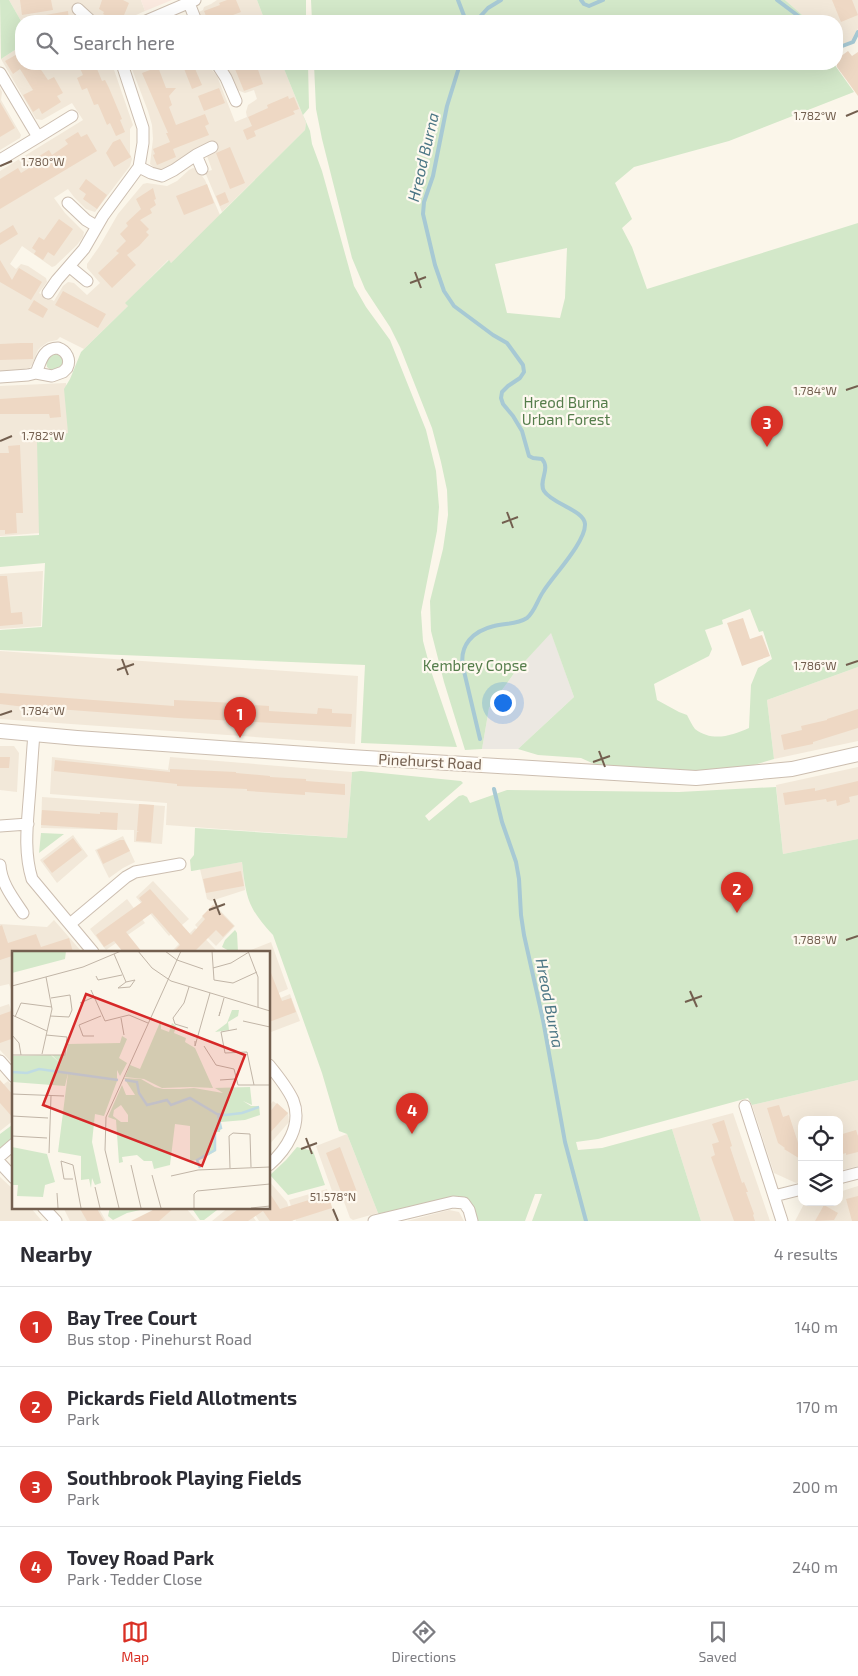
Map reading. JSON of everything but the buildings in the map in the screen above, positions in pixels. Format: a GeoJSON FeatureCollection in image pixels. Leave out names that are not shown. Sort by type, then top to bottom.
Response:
{"type":"FeatureCollection","features":[{"type":"Feature","properties":{"kind":"street"},"geometry":{"type":"LineString","coordinates":[[161,15],[192,2],[195,15]]}},
{"type":"Feature","properties":{"kind":"street"},"geometry":{"type":"LineString","coordinates":[[78,9],[83,15]]}},
{"type":"Feature","properties":{"kind":"street"},"geometry":{"type":"LineString","coordinates":[[48,293],[87,245],[96,226],[139,168],[143,128],[124,70]]}},
{"type":"Feature","properties":{"kind":"street"},"geometry":{"type":"LineString","coordinates":[[221,70],[236,102]]}},
{"type":"Feature","properties":{"kind":"street"},"geometry":{"type":"LineString","coordinates":[[0,73],[38,137]]}},
{"type":"Feature","properties":{"kind":"street"},"geometry":{"type":"LineString","coordinates":[[0,160],[72,116]]}},
{"type":"Feature","properties":{"kind":"street"},"geometry":{"type":"LineString","coordinates":[[139,168],[151,174],[162,176],[212,147]]}},
{"type":"Feature","properties":{"kind":"street"},"geometry":{"type":"LineString","coordinates":[[196,155],[202,169]]}},
{"type":"Feature","properties":{"kind":"street"},"geometry":{"type":"LineString","coordinates":[[68,203],[86,220],[96,226]]}},
{"type":"Feature","properties":{"kind":"street"},"geometry":{"type":"LineString","coordinates":[[70,267],[87,281]]}},
{"type":"Feature","properties":{"kind":"street"},"geometry":{"type":"LineString","coordinates":[[0,377],[28,376],[36,373]]}},
{"type":"Feature","properties":{"kind":"street","name":"Pinehurst Road"},"geometry":{"type":"LineString","coordinates":[[0,731],[350,757],[696,778],[792,769],[858,754]]}},
{"type":"Feature","properties":{"kind":"street"},"geometry":{"type":"LineString","coordinates":[[34,734],[27,859],[32,879],[92,951]]}},
{"type":"Feature","properties":{"kind":"street"},"geometry":{"type":"LineString","coordinates":[[0,826],[28,824]]}},
{"type":"Feature","properties":{"kind":"street"},"geometry":{"type":"LineString","coordinates":[[70,924],[126,876],[135,872],[180,864]]}},
{"type":"Feature","properties":{"kind":"street"},"geometry":{"type":"LineString","coordinates":[[0,865],[5,886],[23,913]]}},
{"type":"Feature","properties":{"kind":"street"},"geometry":{"type":"LineString","coordinates":[[0,1062],[12,1075]]}},
{"type":"Feature","properties":{"kind":"street"},"geometry":{"type":"LineString","coordinates":[[270,1066],[285,1085],[294,1102],[295,1114],[293,1134],[289,1143],[270,1164]]}},
{"type":"Feature","properties":{"kind":"street"},"geometry":{"type":"LineString","coordinates":[[745,1106],[782,1221]]}},
{"type":"Feature","properties":{"kind":"street"},"geometry":{"type":"LineString","coordinates":[[0,1156],[12,1146]]}},
{"type":"Feature","properties":{"kind":"street"},"geometry":{"type":"LineString","coordinates":[[0,1163],[12,1176]]}},
{"type":"Feature","properties":{"kind":"street"},"geometry":{"type":"LineString","coordinates":[[843,1177],[858,1173]]}},
{"type":"Feature","properties":{"kind":"street"},"geometry":{"type":"LineString","coordinates":[[774,1196],[798,1190]]}},
{"type":"Feature","properties":{"kind":"street"},"geometry":{"type":"LineString","coordinates":[[374,1221],[453,1202],[464,1203],[469,1210],[472,1221]]}},
{"type":"Feature","properties":{"kind":"street"},"geometry":{"type":"LineString","coordinates":[[44,1208],[56,1221]]}},
{"type":"Feature","properties":{"kind":"shaded area"},"geometry":{"type":"Polygon","coordinates":[[[9,0],[141,0],[145,11],[136,15],[18,15],[9,0]]]}},
{"type":"Feature","properties":{"kind":"shaded area"},"geometry":{"type":"Polygon","coordinates":[[[141,0],[172,0],[145,11],[141,0]]]}},
{"type":"Feature","properties":{"kind":"shaded area"},"geometry":{"type":"Polygon","coordinates":[[[217,0],[257,0],[263,15],[200,15],[199,12],[204,7],[217,0]]]}},
{"type":"Feature","properties":{"kind":"shaded area"},"geometry":{"type":"Polygon","coordinates":[[[785,0],[858,0],[858,28],[853,40],[848,43],[843,44],[843,15],[802,15],[785,0]]]}},
{"type":"Feature","properties":{"kind":"shaded area"},"geometry":{"type":"Polygon","coordinates":[[[15,50],[15,70],[114,70],[133,125],[130,129],[130,154],[132,159],[130,166],[95,212],[86,209],[68,189],[54,198],[65,213],[84,232],[77,245],[52,267],[22,246],[10,264],[16,269],[21,264],[28,266],[46,278],[47,282],[39,293],[54,301],[63,286],[68,282],[74,283],[87,295],[100,283],[87,268],[87,264],[118,214],[143,184],[167,186],[177,181],[189,170],[197,169],[205,180],[220,215],[171,263],[168,260],[126,303],[128,306],[84,349],[60,337],[57,340],[48,342],[38,350],[32,365],[27,370],[0,372],[0,171],[83,120],[72,103],[42,120],[36,119],[1,59],[15,50]]]}},
{"type":"Feature","properties":{"kind":"shaded area"},"geometry":{"type":"Polygon","coordinates":[[[132,70],[212,70],[217,76],[235,122],[247,117],[248,105],[257,99],[254,90],[245,93],[237,90],[227,70],[284,70],[306,123],[305,130],[222,212],[205,172],[212,170],[207,156],[217,150],[214,142],[189,153],[174,166],[163,171],[157,170],[150,164],[153,139],[148,111],[132,70]]]}},
{"type":"Feature","properties":{"kind":"shaded area"},"geometry":{"type":"Polygon","coordinates":[[[0,88],[2,92],[1,100],[21,135],[20,138],[0,150],[0,88]]]}},
{"type":"Feature","properties":{"kind":"shaded area"},"geometry":{"type":"Polygon","coordinates":[[[66,383],[70,439],[39,441],[40,533],[0,536],[0,386],[66,383]]]}},
{"type":"Feature","properties":{"kind":"shaded area"},"geometry":{"type":"Polygon","coordinates":[[[43,571],[41,626],[0,629],[0,574],[43,571]]]}},
{"type":"Feature","properties":{"kind":"shaded area"},"geometry":{"type":"Polygon","coordinates":[[[551,632],[574,697],[518,749],[482,749],[489,708],[515,672],[551,632]]]}},
{"type":"Feature","properties":{"kind":"shaded area"},"geometry":{"type":"Polygon","coordinates":[[[0,651],[358,676],[355,744],[0,719],[0,651]]]}},
{"type":"Feature","properties":{"kind":"shaded area"},"geometry":{"type":"Polygon","coordinates":[[[858,667],[858,741],[774,759],[767,700],[858,667]]]}},
{"type":"Feature","properties":{"kind":"shaded area"},"geometry":{"type":"Polygon","coordinates":[[[0,746],[14,746],[19,753],[17,792],[0,790],[0,746]]]}},
{"type":"Feature","properties":{"kind":"shaded area"},"geometry":{"type":"Polygon","coordinates":[[[52,757],[168,770],[170,757],[352,772],[347,838],[166,825],[167,803],[50,794],[52,757]]]}},
{"type":"Feature","properties":{"kind":"shaded area"},"geometry":{"type":"Polygon","coordinates":[[[858,767],[858,839],[783,854],[776,785],[858,767]]]}},
{"type":"Feature","properties":{"kind":"shaded area"},"geometry":{"type":"Polygon","coordinates":[[[42,797],[165,806],[162,844],[134,842],[134,830],[41,828],[42,797]]]}},
{"type":"Feature","properties":{"kind":"shaded area"},"geometry":{"type":"Polygon","coordinates":[[[73,835],[88,856],[57,883],[40,860],[73,835]]]}},
{"type":"Feature","properties":{"kind":"shaded area"},"geometry":{"type":"Polygon","coordinates":[[[123,836],[135,862],[109,878],[95,850],[123,836]]]}},
{"type":"Feature","properties":{"kind":"shaded area"},"geometry":{"type":"Polygon","coordinates":[[[242,862],[245,890],[211,901],[207,899],[200,869],[242,862]]]}},
{"type":"Feature","properties":{"kind":"shaded area"},"geometry":{"type":"Polygon","coordinates":[[[153,881],[189,919],[169,936],[136,897],[153,881]]]}},
{"type":"Feature","properties":{"kind":"shaded area"},"geometry":{"type":"Polygon","coordinates":[[[127,899],[145,923],[106,950],[90,929],[127,899]]]}},
{"type":"Feature","properties":{"kind":"shaded area"},"geometry":{"type":"Polygon","coordinates":[[[214,904],[235,926],[216,946],[195,925],[214,904]]]}},
{"type":"Feature","properties":{"kind":"shaded area"},"geometry":{"type":"Polygon","coordinates":[[[54,920],[81,951],[12,951],[12,992],[9,984],[0,986],[0,924],[47,927],[54,920]]]}},
{"type":"Feature","properties":{"kind":"shaded area"},"geometry":{"type":"Polygon","coordinates":[[[195,928],[216,950],[215,951],[172,951],[195,928]]]}},
{"type":"Feature","properties":{"kind":"shaded area"},"geometry":{"type":"Polygon","coordinates":[[[271,942],[288,989],[270,997],[270,951],[248,951],[271,942]]]}},
{"type":"Feature","properties":{"kind":"shaded area"},"geometry":{"type":"Polygon","coordinates":[[[290,994],[300,1021],[271,1032],[270,1003],[290,994]]]}},
{"type":"Feature","properties":{"kind":"shaded area"},"geometry":{"type":"Polygon","coordinates":[[[9,1004],[12,1013],[11,1062],[0,1050],[0,1007],[9,1004]]]}},
{"type":"Feature","properties":{"kind":"shaded area"},"geometry":{"type":"Polygon","coordinates":[[[858,1080],[858,1166],[843,1170],[843,1116],[798,1116],[798,1183],[774,1173],[752,1105],[858,1080]]]}},
{"type":"Feature","properties":{"kind":"shaded area"},"geometry":{"type":"Polygon","coordinates":[[[8,1081],[12,1086],[12,1122],[0,1131],[0,1087],[8,1081]]]}},
{"type":"Feature","properties":{"kind":"shaded area"},"geometry":{"type":"Polygon","coordinates":[[[273,1101],[288,1113],[289,1122],[270,1144],[270,1106],[273,1101]]]}},
{"type":"Feature","properties":{"kind":"shaded area"},"geometry":{"type":"Polygon","coordinates":[[[733,1113],[770,1221],[701,1221],[672,1129],[733,1113]]]}},
{"type":"Feature","properties":{"kind":"shaded area"},"geometry":{"type":"Polygon","coordinates":[[[347,1134],[378,1213],[353,1220],[350,1218],[343,1199],[336,1202],[316,1146],[347,1134]]]}},
{"type":"Feature","properties":{"kind":"shaded area"},"geometry":{"type":"Polygon","coordinates":[[[0,1177],[12,1188],[12,1208],[31,1208],[42,1221],[0,1221],[0,1177]]]}},
{"type":"Feature","properties":{"kind":"shaded area"},"geometry":{"type":"Polygon","coordinates":[[[270,1182],[287,1202],[293,1221],[259,1221],[251,1208],[270,1208],[270,1182]]]}},
{"type":"Feature","properties":{"kind":"shaded area"},"geometry":{"type":"Polygon","coordinates":[[[858,1186],[858,1221],[795,1221],[803,1206],[843,1206],[843,1191],[858,1186]]]}},
{"type":"Feature","properties":{"kind":"shaded area"},"geometry":{"type":"Polygon","coordinates":[[[327,1189],[336,1221],[296,1221],[289,1200],[327,1189]]]}},
{"type":"Feature","properties":{"kind":"shaded area"},"geometry":{"type":"Polygon","coordinates":[[[64,1208],[99,1208],[106,1221],[70,1221],[64,1208]]]}},
{"type":"Feature","properties":{"kind":"shaded area"},"geometry":{"type":"Polygon","coordinates":[[[151,1208],[186,1208],[197,1221],[159,1221],[151,1208]]]}},
{"type":"Feature","properties":{"kind":"shaded area"},"geometry":{"type":"Polygon","coordinates":[[[228,1208],[247,1208],[256,1221],[212,1221],[228,1208]]]}},
{"type":"Feature","properties":{"kind":"shaded area"},"geometry":{"type":"Polygon","coordinates":[[[449,1210],[459,1212],[464,1221],[407,1221],[449,1210]]]}},
{"type":"Feature","properties":{"kind":"green space"},"geometry":{"type":"Polygon","coordinates":[[[0,0],[9,0],[18,15],[15,15],[15,50],[1,59],[0,0]]]}},
{"type":"Feature","properties":{"kind":"green space"},"geometry":{"type":"Polygon","coordinates":[[[257,0],[306,0],[306,15],[263,15],[257,0]]]}},
{"type":"Feature","properties":{"kind":"green space"},"geometry":{"type":"Polygon","coordinates":[[[311,0],[785,0],[802,15],[312,15],[311,0]]]}},
{"type":"Feature","properties":{"kind":"green space"},"geometry":{"type":"Polygon","coordinates":[[[284,70],[308,70],[309,108],[303,115],[310,131],[312,144],[322,171],[354,286],[366,307],[390,340],[426,430],[436,471],[439,507],[437,531],[421,612],[423,641],[431,671],[457,747],[361,743],[365,665],[0,650],[0,630],[42,627],[45,563],[0,567],[0,537],[39,535],[37,441],[68,433],[64,389],[81,352],[128,306],[125,303],[169,260],[171,263],[305,130],[306,123],[284,70]]]}},
{"type":"Feature","properties":{"kind":"green space"},"geometry":{"type":"Polygon","coordinates":[[[314,70],[838,70],[854,92],[729,141],[634,167],[615,183],[632,219],[622,228],[632,247],[647,289],[858,223],[858,667],[767,700],[774,759],[737,770],[687,771],[651,768],[603,768],[581,758],[538,755],[518,749],[574,697],[551,633],[515,672],[489,708],[482,749],[465,750],[444,682],[431,631],[430,601],[443,549],[448,515],[447,490],[441,462],[432,428],[400,347],[390,327],[365,289],[352,258],[316,109],[314,70]],[[567,248],[495,264],[507,313],[560,318],[565,298],[567,248]],[[750,609],[722,620],[723,624],[705,630],[712,649],[709,656],[654,684],[657,700],[687,715],[695,729],[701,733],[715,737],[749,728],[751,685],[758,668],[772,659],[763,631],[759,632],[750,609]]]}},
{"type":"Feature","properties":{"kind":"green space"},"geometry":{"type":"Polygon","coordinates":[[[55,353],[61,355],[64,364],[56,371],[47,367],[46,359],[55,353]]]}},
{"type":"Feature","properties":{"kind":"green space"},"geometry":{"type":"Polygon","coordinates":[[[361,771],[461,781],[463,783],[425,816],[429,821],[459,796],[467,797],[470,803],[507,790],[679,792],[776,787],[783,854],[858,839],[858,1080],[752,1105],[748,1098],[598,1139],[576,1142],[578,1150],[602,1148],[672,1129],[701,1221],[532,1221],[542,1194],[535,1194],[525,1221],[478,1221],[464,1197],[381,1216],[378,1213],[347,1134],[339,1131],[322,1073],[273,935],[253,910],[247,894],[242,862],[191,871],[190,860],[194,855],[195,828],[347,838],[352,772],[361,771]]]}},
{"type":"Feature","properties":{"kind":"green space"},"geometry":{"type":"Polygon","coordinates":[[[41,833],[64,834],[39,853],[41,833]]]}},
{"type":"Feature","properties":{"kind":"green space"},"geometry":{"type":"Polygon","coordinates":[[[235,930],[237,933],[238,951],[229,951],[222,947],[225,940],[235,930]]]}},
{"type":"Feature","properties":{"kind":"green space"},"geometry":{"type":"Polygon","coordinates":[[[12,1125],[12,1139],[0,1148],[0,1134],[12,1125]]]}},
{"type":"Feature","properties":{"kind":"green space"},"geometry":{"type":"Polygon","coordinates":[[[297,1147],[313,1151],[325,1185],[288,1195],[270,1175],[297,1147]]]}},
{"type":"Feature","properties":{"kind":"green space"},"geometry":{"type":"Polygon","coordinates":[[[110,1208],[141,1208],[113,1220],[108,1216],[110,1208]]]}},
{"type":"Feature","properties":{"kind":"green space"},"geometry":{"type":"Polygon","coordinates":[[[192,1208],[220,1208],[204,1220],[200,1220],[192,1208]]]}},
{"type":"Feature","properties":{"kind":"waterway","name":"Hreod Burna"},"geometry":{"type":"LineString","coordinates":[[458,0],[464,15]]}},
{"type":"Feature","properties":{"kind":"waterway"},"geometry":{"type":"LineString","coordinates":[[482,15],[488,8],[501,0]]}},
{"type":"Feature","properties":{"kind":"waterway"},"geometry":{"type":"LineString","coordinates":[[581,0],[589,6],[603,0]]}},
{"type":"Feature","properties":{"kind":"waterway"},"geometry":{"type":"LineString","coordinates":[[777,0],[797,15]]}},
{"type":"Feature","properties":{"kind":"waterway"},"geometry":{"type":"LineString","coordinates":[[843,46],[853,42],[858,32]]}},
{"type":"Feature","properties":{"kind":"waterway","name":"Hreod Burna"},"geometry":{"type":"LineString","coordinates":[[458,70],[447,106],[433,176],[424,202],[423,214],[435,265],[444,291],[454,306],[507,343],[523,365],[524,372],[520,378],[502,392],[503,404],[522,431],[529,456],[542,459],[544,463],[545,471],[542,483],[544,491],[548,496],[579,515],[585,524],[584,531],[575,549],[543,592],[530,615],[519,622],[494,626],[480,631],[469,640],[463,652],[463,667],[480,739]]}},
{"type":"Feature","properties":{"kind":"waterway","name":"Hreod Burna"},"geometry":{"type":"LineString","coordinates":[[494,789],[502,822],[516,862],[524,935],[543,1020],[565,1142],[586,1221]]}},
{"type":"Feature","properties":{"kind":"place","name":"Southbrook Playing Fields"},"geometry":{"type":"Point","coordinates":[767,447]}},
{"type":"Feature","properties":{"kind":"place","name":"Bay Tree Court"},"geometry":{"type":"Point","coordinates":[240,738]}},
{"type":"Feature","properties":{"kind":"place","name":"Pickards Field Allotments"},"geometry":{"type":"Point","coordinates":[737,913]}},
{"type":"Feature","properties":{"kind":"place","name":"Tovey Road Park"},"geometry":{"type":"Point","coordinates":[412,1134]}},
{"type":"Feature","properties":{"kind":"park label","name":"Hreod Burna Urban Forest"},"geometry":{"type":"Point","coordinates":[566,412]}},
{"type":"Feature","properties":{"kind":"park label","name":"Kembrey Copse"},"geometry":{"type":"Point","coordinates":[475,666]}}]}
